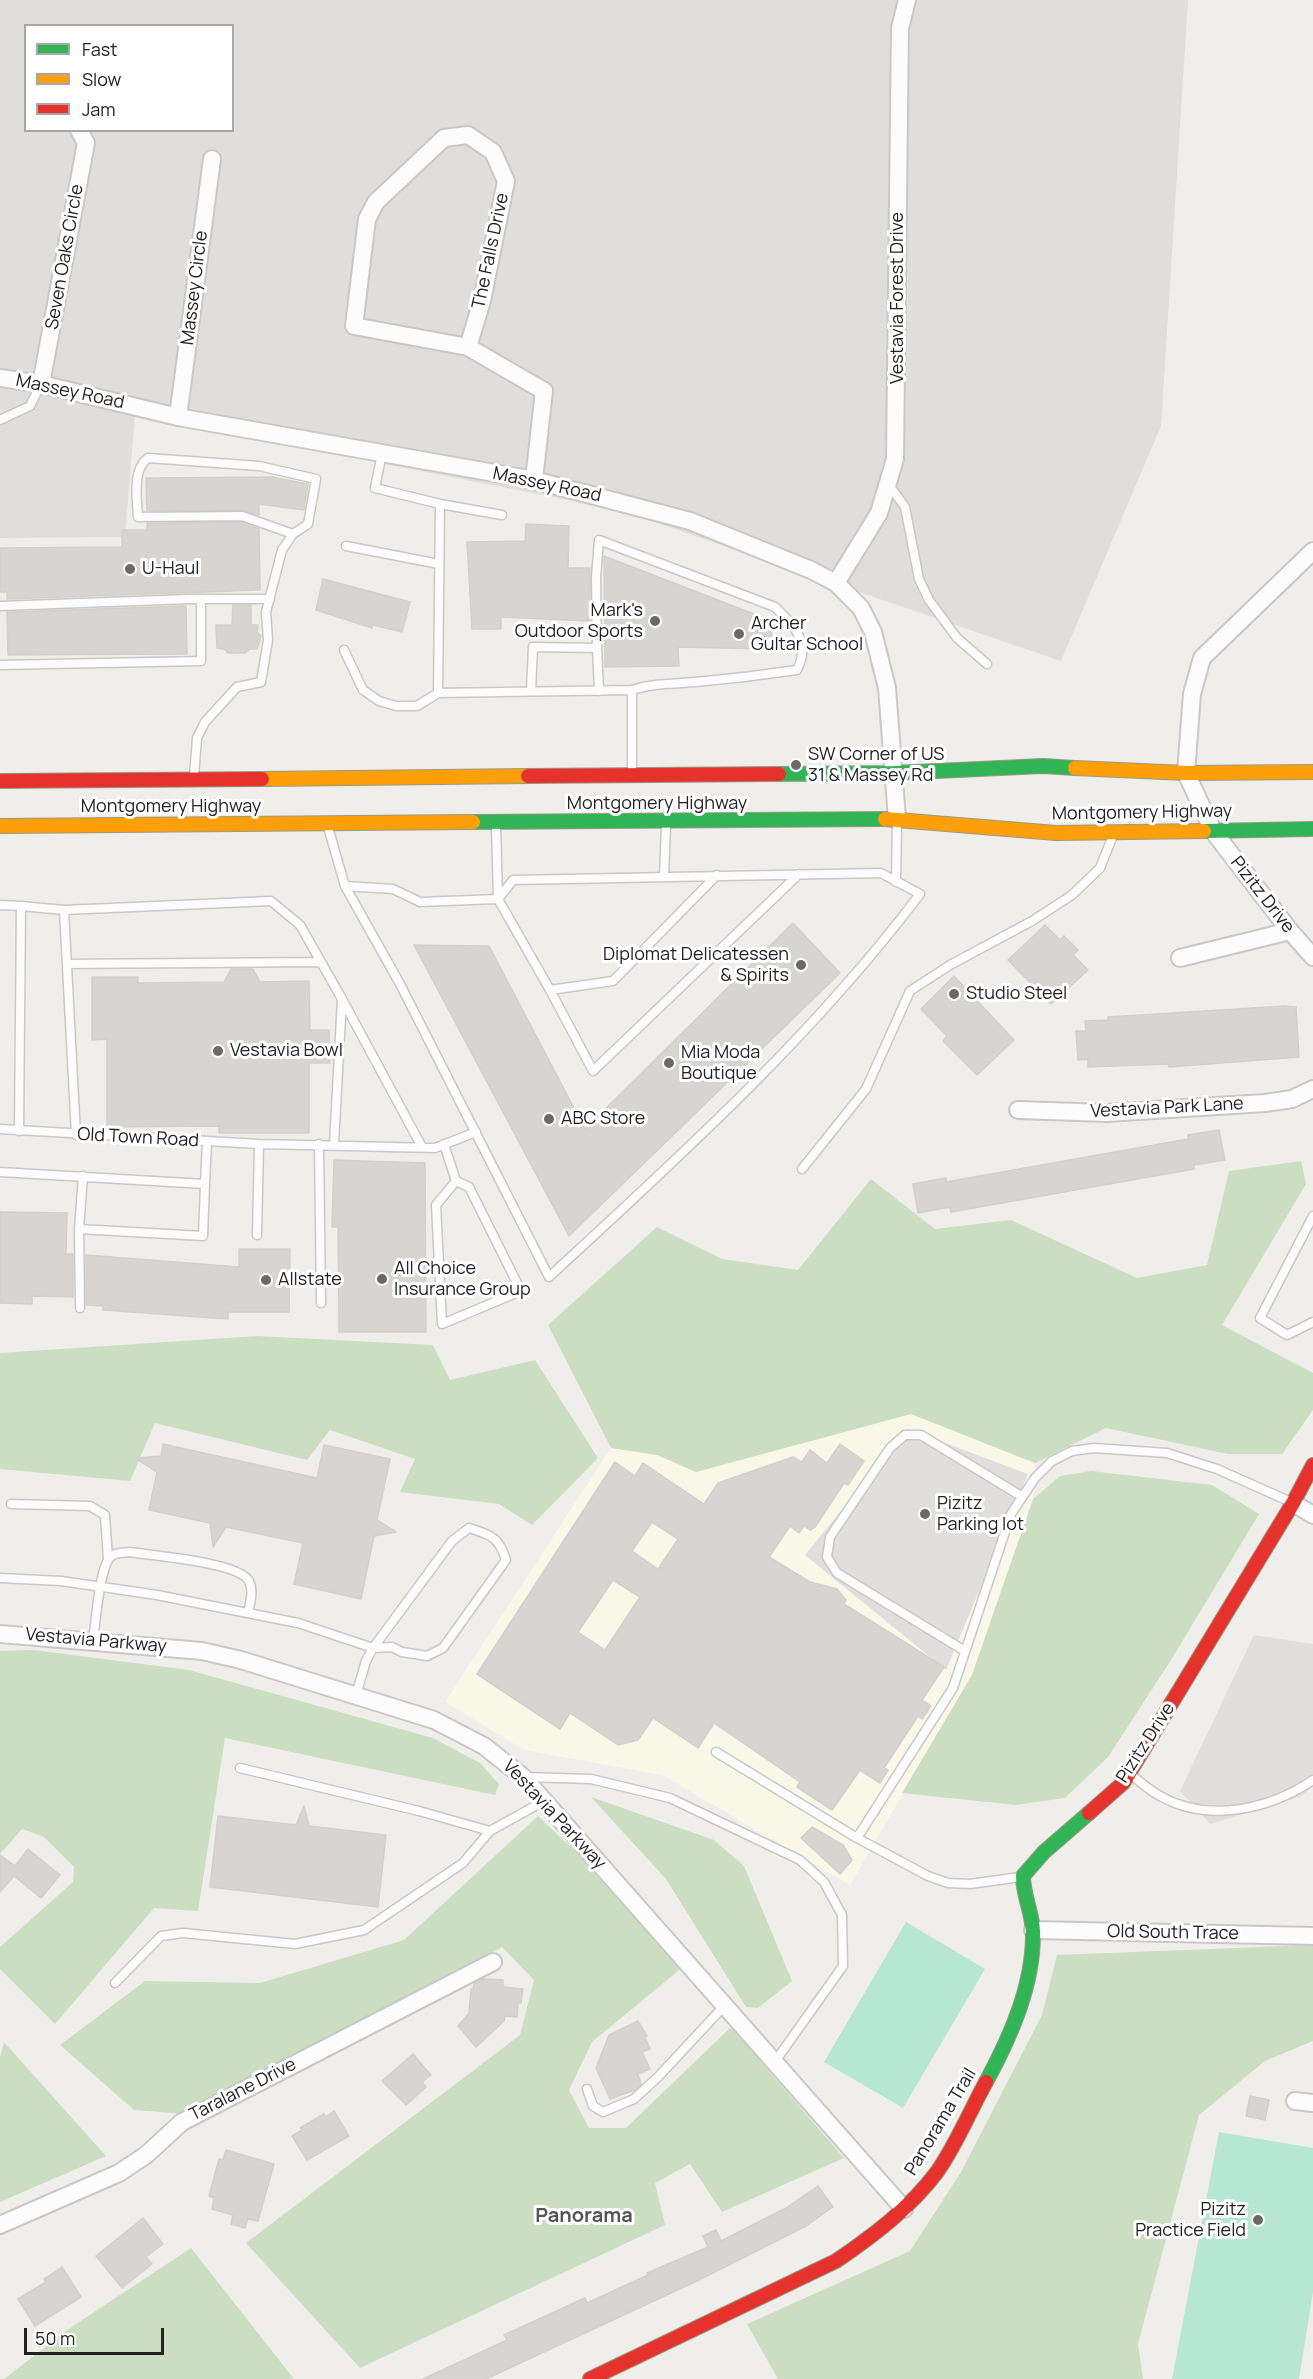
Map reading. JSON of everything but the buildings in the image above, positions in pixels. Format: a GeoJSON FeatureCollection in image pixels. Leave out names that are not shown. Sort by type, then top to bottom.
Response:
{"type":"FeatureCollection","features":[{"type":"Feature","properties":{"kind":"main road","name":"Montgomery Highway"},"geometry":{"type":"LineString","coordinates":[[0,781],[632,777],[894,773],[1043,766],[1186,773],[1313,772]]}},
{"type":"Feature","properties":{"kind":"main road","name":"Montgomery Highway"},"geometry":{"type":"LineString","coordinates":[[0,826],[897,819],[1056,833],[1313,829]]}},
{"type":"Feature","properties":{"kind":"main road","name":"Pizitz Drive"},"geometry":{"type":"LineString","coordinates":[[1023,1876],[1044,1852],[1123,1783],[1293,1503],[1313,1465]]}},
{"type":"Feature","properties":{"kind":"main road","name":"Panorama Trail"},"geometry":{"type":"LineString","coordinates":[[591,2379],[836,2261],[872,2237],[904,2209],[938,2170],[1000,2057],[1018,2015],[1027,1985],[1033,1930],[1023,1876]]}},
{"type":"Feature","properties":{"kind":"street","name":"Vestavia Forest Drive"},"geometry":{"type":"LineString","coordinates":[[836,583],[879,513],[895,459],[900,28],[907,0]]}},
{"type":"Feature","properties":{"kind":"street","name":"Seven Oaks Circle"},"geometry":{"type":"LineString","coordinates":[[41,384],[86,143],[80,132]]}},
{"type":"Feature","properties":{"kind":"street","name":"The Falls Drive"},"geometry":{"type":"LineString","coordinates":[[468,347],[482,301],[506,181],[493,152],[468,135],[444,138],[376,202],[367,219],[354,326],[468,347],[544,391],[534,480]]}},
{"type":"Feature","properties":{"kind":"street","name":"Massey Circle"},"geometry":{"type":"LineString","coordinates":[[178,417],[212,159]]}},
{"type":"Feature","properties":{"kind":"street","name":"Massey Road"},"geometry":{"type":"LineString","coordinates":[[0,378],[41,384],[178,417],[534,480],[690,521],[811,570],[836,583],[861,608],[873,632],[887,688],[897,819]]}},
{"type":"Feature","properties":{"kind":"street"},"geometry":{"type":"LineString","coordinates":[[1186,773],[1192,694],[1202,658],[1313,551]]}},
{"type":"Feature","properties":{"kind":"street","name":"Pizitz Drive"},"geometry":{"type":"LineString","coordinates":[[1186,773],[1213,831],[1290,932],[1313,957]]}},
{"type":"Feature","properties":{"kind":"street"},"geometry":{"type":"LineString","coordinates":[[1180,958],[1290,932]]}},
{"type":"Feature","properties":{"kind":"street","name":"Vestavia Park Lane"},"geometry":{"type":"LineString","coordinates":[[1018,1110],[1107,1113],[1266,1103],[1292,1099],[1313,1089]]}},
{"type":"Feature","properties":{"kind":"street"},"geometry":{"type":"LineString","coordinates":[[1293,1503],[1313,1515]]}},
{"type":"Feature","properties":{"kind":"street","name":"Vestavia Parkway"},"geometry":{"type":"LineString","coordinates":[[0,1634],[93,1640],[202,1651],[356,1695],[434,1720],[459,1731],[505,1761],[523,1777],[904,2209]]}},
{"type":"Feature","properties":{"kind":"street","name":"Old South Trace"},"geometry":{"type":"LineString","coordinates":[[1033,1930],[1313,1936]]}},
{"type":"Feature","properties":{"kind":"street","name":"Taralane Drive"},"geometry":{"type":"LineString","coordinates":[[0,2225],[119,2173],[146,2155],[182,2121],[493,1962]]}},
{"type":"Feature","properties":{"kind":"street"},"geometry":{"type":"LineString","coordinates":[[1295,2101],[1313,2103]]}},
{"type":"Feature","properties":{"kind":"lane"},"geometry":{"type":"LineString","coordinates":[[0,420],[30,406],[41,384]]}},
{"type":"Feature","properties":{"kind":"lane"},"geometry":{"type":"LineString","coordinates":[[382,453],[375,488],[440,504],[502,515]]}},
{"type":"Feature","properties":{"kind":"lane"},"geometry":{"type":"LineString","coordinates":[[193,780],[196,738],[204,722],[237,687],[261,682],[268,640],[266,612],[282,550],[293,534],[308,524],[316,478],[259,466],[148,458],[143,461],[137,477],[138,516],[242,516],[293,534]]}},
{"type":"Feature","properties":{"kind":"lane"},"geometry":{"type":"LineString","coordinates":[[889,485],[905,507],[919,579],[929,600],[957,638],[987,664]]}},
{"type":"Feature","properties":{"kind":"lane"},"geometry":{"type":"LineString","coordinates":[[438,693],[440,504]]}},
{"type":"Feature","properties":{"kind":"lane"},"geometry":{"type":"LineString","coordinates":[[344,651],[363,690],[379,701],[396,706],[417,706],[438,693],[531,691],[599,691],[632,690],[649,684],[694,683],[797,670],[803,657],[801,641],[791,622],[775,607],[627,548],[599,540],[596,578],[599,691]]}},
{"type":"Feature","properties":{"kind":"lane"},"geometry":{"type":"LineString","coordinates":[[346,546],[439,564]]}},
{"type":"Feature","properties":{"kind":"lane"},"geometry":{"type":"LineString","coordinates":[[0,665],[201,661],[201,599]]}},
{"type":"Feature","properties":{"kind":"lane"},"geometry":{"type":"LineString","coordinates":[[0,606],[270,599]]}},
{"type":"Feature","properties":{"kind":"lane"},"geometry":{"type":"LineString","coordinates":[[531,691],[533,647],[597,648]]}},
{"type":"Feature","properties":{"kind":"lane"},"geometry":{"type":"LineString","coordinates":[[632,690],[632,777]]}},
{"type":"Feature","properties":{"kind":"lane"},"geometry":{"type":"LineString","coordinates":[[896,882],[897,819]]}},
{"type":"Feature","properties":{"kind":"lane"},"geometry":{"type":"LineString","coordinates":[[664,876],[666,822]]}},
{"type":"Feature","properties":{"kind":"lane"},"geometry":{"type":"LineString","coordinates":[[496,823],[498,899],[593,1071],[799,874]]}},
{"type":"Feature","properties":{"kind":"lane"},"geometry":{"type":"LineString","coordinates":[[327,824],[345,886],[400,984],[549,1277],[676,1160],[794,1043],[876,951],[920,894],[881,873],[513,880],[498,899],[420,902],[393,888],[345,886]]}},
{"type":"Feature","properties":{"kind":"lane"},"geometry":{"type":"LineString","coordinates":[[802,1169],[866,1089],[910,991],[950,965],[1032,921],[1072,895],[1100,868],[1114,832]]}},
{"type":"Feature","properties":{"kind":"lane"},"geometry":{"type":"LineString","coordinates":[[550,990],[612,981],[717,875]]}},
{"type":"Feature","properties":{"kind":"lane"},"geometry":{"type":"LineString","coordinates":[[0,905],[64,910],[271,901],[300,925],[422,1147]]}},
{"type":"Feature","properties":{"kind":"lane"},"geometry":{"type":"LineString","coordinates":[[19,1131],[21,906]]}},
{"type":"Feature","properties":{"kind":"lane"},"geometry":{"type":"LineString","coordinates":[[64,910],[76,1135]]}},
{"type":"Feature","properties":{"kind":"lane"},"geometry":{"type":"LineString","coordinates":[[67,964],[320,962]]}},
{"type":"Feature","properties":{"kind":"lane"},"geometry":{"type":"LineString","coordinates":[[334,1143],[342,999]]}},
{"type":"Feature","properties":{"kind":"lane","name":"Old Town Road"},"geometry":{"type":"LineString","coordinates":[[0,1129],[259,1144],[334,1143],[435,1148],[476,1132]]}},
{"type":"Feature","properties":{"kind":"lane"},"geometry":{"type":"LineString","coordinates":[[79,1229],[203,1236],[207,1141]]}},
{"type":"Feature","properties":{"kind":"lane"},"geometry":{"type":"LineString","coordinates":[[257,1235],[259,1144]]}},
{"type":"Feature","properties":{"kind":"lane"},"geometry":{"type":"LineString","coordinates":[[319,1144],[321,1303]]}},
{"type":"Feature","properties":{"kind":"lane"},"geometry":{"type":"LineString","coordinates":[[444,1144],[456,1181],[469,1187],[520,1291],[442,1324],[436,1205],[456,1181]]}},
{"type":"Feature","properties":{"kind":"lane"},"geometry":{"type":"LineString","coordinates":[[0,1172],[205,1184]]}},
{"type":"Feature","properties":{"kind":"lane"},"geometry":{"type":"LineString","coordinates":[[80,1308],[79,1229],[83,1176]]}},
{"type":"Feature","properties":{"kind":"lane"},"geometry":{"type":"LineString","coordinates":[[1313,1216],[1260,1318],[1287,1335],[1313,1322]]}},
{"type":"Feature","properties":{"kind":"lane"},"geometry":{"type":"LineString","coordinates":[[965,1651],[837,1572],[827,1557],[830,1537],[890,1448],[905,1435],[921,1435],[1021,1496]]}},
{"type":"Feature","properties":{"kind":"lane"},"geometry":{"type":"LineString","coordinates":[[857,1838],[953,1688],[1011,1514],[1035,1478],[1053,1461],[1072,1451],[1115,1449],[1167,1453],[1216,1469],[1293,1503]]}},
{"type":"Feature","properties":{"kind":"lane"},"geometry":{"type":"LineString","coordinates":[[11,1504],[90,1506],[105,1515],[108,1559],[93,1640]]}},
{"type":"Feature","properties":{"kind":"lane"},"geometry":{"type":"LineString","coordinates":[[0,1578],[101,1587],[248,1613],[298,1623],[373,1648],[392,1647],[402,1652],[427,1656],[443,1648],[506,1560],[501,1544],[487,1534],[469,1528],[452,1542],[373,1648],[366,1661],[356,1695]]}},
{"type":"Feature","properties":{"kind":"lane"},"geometry":{"type":"LineString","coordinates":[[108,1559],[115,1554],[130,1552],[233,1568],[248,1579],[252,1588],[248,1613]]}},
{"type":"Feature","properties":{"kind":"lane"},"geometry":{"type":"LineString","coordinates":[[716,1752],[902,1864],[948,1882],[970,1884],[1023,1876]]}},
{"type":"Feature","properties":{"kind":"lane"},"geometry":{"type":"LineString","coordinates":[[240,1768],[419,1811],[490,1831]]}},
{"type":"Feature","properties":{"kind":"lane"},"geometry":{"type":"LineString","coordinates":[[1128,1773],[1162,1798],[1186,1805],[1228,1811],[1264,1805],[1298,1790],[1313,1780]]}},
{"type":"Feature","properties":{"kind":"lane"},"geometry":{"type":"LineString","coordinates":[[523,1777],[591,1779],[670,1798],[800,1860],[824,1882],[842,1914],[843,1966],[774,2062]]}},
{"type":"Feature","properties":{"kind":"lane"},"geometry":{"type":"LineString","coordinates":[[115,1983],[161,1936],[183,1933],[295,1944],[364,1930],[463,1863],[490,1831],[544,1801]]}},
{"type":"Feature","properties":{"kind":"lane"},"geometry":{"type":"LineString","coordinates":[[587,2089],[593,2106],[603,2112],[634,2099],[658,2077],[725,2005]]}},
{"type":"Feature","properties":{"kind":"shaded area"},"geometry":{"type":"Polygon","coordinates":[[[0,0],[1188,0],[1161,426],[1061,661],[619,510],[135,415],[125,537],[0,538],[0,0]]]}},
{"type":"Feature","properties":{"kind":"shaded area"},"geometry":{"type":"Polygon","coordinates":[[[911,1414],[1035,1463],[1033,1499],[972,1675],[850,1885],[662,1775],[524,1750],[445,1702],[611,1448],[657,1455],[696,1472],[911,1414]]]}},
{"type":"Feature","properties":{"kind":"shaded area","name":"Pizitz Parking lot"},"geometry":{"type":"Polygon","coordinates":[[[908,1429],[1028,1474],[946,1670],[805,1555],[908,1429]]]}},
{"type":"Feature","properties":{"kind":"shaded area"},"geometry":{"type":"Polygon","coordinates":[[[1254,1635],[1313,1644],[1313,1786],[1300,1797],[1210,1824],[1180,1791],[1254,1635]]]}},
{"type":"Feature","properties":{"kind":"green space"},"geometry":{"type":"Polygon","coordinates":[[[1301,1161],[1306,1184],[1222,1325],[1313,1373],[1313,1410],[1282,1454],[1228,1454],[1106,1428],[1035,1463],[911,1414],[696,1472],[657,1455],[611,1448],[548,1325],[657,1227],[722,1259],[798,1270],[871,1179],[935,1229],[1011,1220],[1137,1278],[1207,1265],[1229,1171],[1301,1161]]]}},
{"type":"Feature","properties":{"kind":"green space"},"geometry":{"type":"Polygon","coordinates":[[[257,1336],[433,1345],[450,1380],[535,1360],[598,1458],[532,1525],[499,1504],[400,1492],[415,1459],[330,1430],[307,1460],[155,1423],[130,1481],[0,1469],[0,1353],[257,1336]]]}},
{"type":"Feature","properties":{"kind":"green space"},"geometry":{"type":"Polygon","coordinates":[[[1091,1471],[1212,1485],[1259,1514],[1171,1660],[1108,1757],[1065,1798],[1015,1805],[902,1793],[972,1675],[1033,1499],[1060,1476],[1091,1471]]]}},
{"type":"Feature","properties":{"kind":"green space"},"geometry":{"type":"Polygon","coordinates":[[[34,1650],[189,1670],[433,1738],[480,1763],[499,1784],[495,1795],[225,1738],[198,1911],[154,1908],[55,2024],[0,1969],[0,1947],[73,1882],[74,1867],[44,1837],[22,1829],[0,1854],[0,1651],[34,1650]]]}},
{"type":"Feature","properties":{"kind":"green space"},"geometry":{"type":"Polygon","coordinates":[[[591,1797],[714,1840],[744,1866],[792,1981],[758,2008],[746,2007],[666,1879],[591,1797]]]}},
{"type":"Feature","properties":{"kind":"green space"},"geometry":{"type":"Polygon","coordinates":[[[538,1816],[596,1871],[684,1966],[592,2042],[569,2090],[589,2128],[626,2128],[731,2027],[844,2158],[722,2212],[690,2164],[655,2183],[665,2225],[360,2368],[246,2243],[520,2035],[534,1980],[502,1947],[185,2114],[134,2110],[60,2045],[145,1981],[260,1983],[404,1940],[538,1816]]]}},
{"type":"Feature","properties":{"kind":"green space"},"geometry":{"type":"Polygon","coordinates":[[[906,1922],[985,1969],[903,2108],[824,2062],[906,1922]]]}},
{"type":"Feature","properties":{"kind":"green space"},"geometry":{"type":"Polygon","coordinates":[[[1313,1945],[1313,2041],[1265,2061],[1199,2115],[1138,2344],[1143,2379],[778,2379],[747,2324],[910,2251],[961,2172],[1042,2015],[1057,1955],[1313,1945]]]}},
{"type":"Feature","properties":{"kind":"green space"},"geometry":{"type":"Polygon","coordinates":[[[4,2042],[106,2156],[0,2202],[0,2057],[4,2042]]]}},
{"type":"Feature","properties":{"kind":"green space","name":"Pizitz Practice Field"},"geometry":{"type":"Polygon","coordinates":[[[1219,2132],[1313,2148],[1313,2292],[1299,2379],[1172,2379],[1219,2132]]]}},
{"type":"Feature","properties":{"kind":"green space"},"geometry":{"type":"Polygon","coordinates":[[[191,2248],[294,2379],[4,2379],[70,2328],[191,2248]]]}},
{"type":"Feature","properties":{"kind":"traffic: fast"},"geometry":{"type":"LineString","coordinates":[[779,774],[894,773],[1043,766],[1075,768]]}},
{"type":"Feature","properties":{"kind":"traffic: fast"},"geometry":{"type":"LineString","coordinates":[[473,822],[885,819]]}},
{"type":"Feature","properties":{"kind":"traffic: fast"},"geometry":{"type":"LineString","coordinates":[[1204,831],[1313,829]]}},
{"type":"Feature","properties":{"kind":"traffic: fast"},"geometry":{"type":"LineString","coordinates":[[986,2082],[1012,2028],[1030,1970],[1033,1931],[1023,1876],[1044,1852],[1089,1813]]}},
{"type":"Feature","properties":{"kind":"traffic: slow"},"geometry":{"type":"LineString","coordinates":[[1075,768],[1186,773],[1313,772]]}},
{"type":"Feature","properties":{"kind":"traffic: slow"},"geometry":{"type":"LineString","coordinates":[[262,779],[528,776]]}},
{"type":"Feature","properties":{"kind":"traffic: slow"},"geometry":{"type":"LineString","coordinates":[[885,819],[1056,833],[1204,831]]}},
{"type":"Feature","properties":{"kind":"traffic: slow"},"geometry":{"type":"LineString","coordinates":[[0,826],[473,822]]}},
{"type":"Feature","properties":{"kind":"traffic: jam"},"geometry":{"type":"LineString","coordinates":[[528,776],[779,774]]}},
{"type":"Feature","properties":{"kind":"traffic: jam"},"geometry":{"type":"LineString","coordinates":[[0,781],[262,779]]}},
{"type":"Feature","properties":{"kind":"traffic: jam"},"geometry":{"type":"LineString","coordinates":[[1089,1813],[1123,1783],[1293,1503],[1313,1465]]}},
{"type":"Feature","properties":{"kind":"traffic: jam"},"geometry":{"type":"LineString","coordinates":[[590,2379],[836,2261],[864,2242],[915,2198],[937,2172],[986,2082]]}},
{"type":"Feature","properties":{"kind":"place","name":"U-Haul"},"geometry":{"type":"Point","coordinates":[130,569]}},
{"type":"Feature","properties":{"kind":"place","name":"Mark's Outdoor Sports"},"geometry":{"type":"Point","coordinates":[655,621]}},
{"type":"Feature","properties":{"kind":"place","name":"Archer Gultar School"},"geometry":{"type":"Point","coordinates":[739,634]}},
{"type":"Feature","properties":{"kind":"place","name":"SW Corner of US 31 & Massey Rd"},"geometry":{"type":"Point","coordinates":[796,765]}},
{"type":"Feature","properties":{"kind":"place","name":"Diplomat Delicatessen & Spirits"},"geometry":{"type":"Point","coordinates":[801,965]}},
{"type":"Feature","properties":{"kind":"place","name":"Studio Steel"},"geometry":{"type":"Point","coordinates":[954,994]}},
{"type":"Feature","properties":{"kind":"place","name":"Vestavia Bowl"},"geometry":{"type":"Point","coordinates":[218,1051]}},
{"type":"Feature","properties":{"kind":"place","name":"Mia Moda Boutique"},"geometry":{"type":"Point","coordinates":[669,1063]}},
{"type":"Feature","properties":{"kind":"place","name":"ABC Store"},"geometry":{"type":"Point","coordinates":[549,1119]}},
{"type":"Feature","properties":{"kind":"place","name":"All Choice Insurance Group"},"geometry":{"type":"Point","coordinates":[382,1279]}},
{"type":"Feature","properties":{"kind":"place","name":"Allstate"},"geometry":{"type":"Point","coordinates":[266,1280]}},
{"type":"Feature","properties":{"kind":"place","name":"Pizitz Parking lot"},"geometry":{"type":"Point","coordinates":[925,1514]}},
{"type":"Feature","properties":{"kind":"place","name":"Pizitz Practice Field"},"geometry":{"type":"Point","coordinates":[1258,2220]}},
{"type":"Feature","properties":{"kind":"district","name":"Panorama"},"geometry":{"type":"Point","coordinates":[584,2216]}}]}
